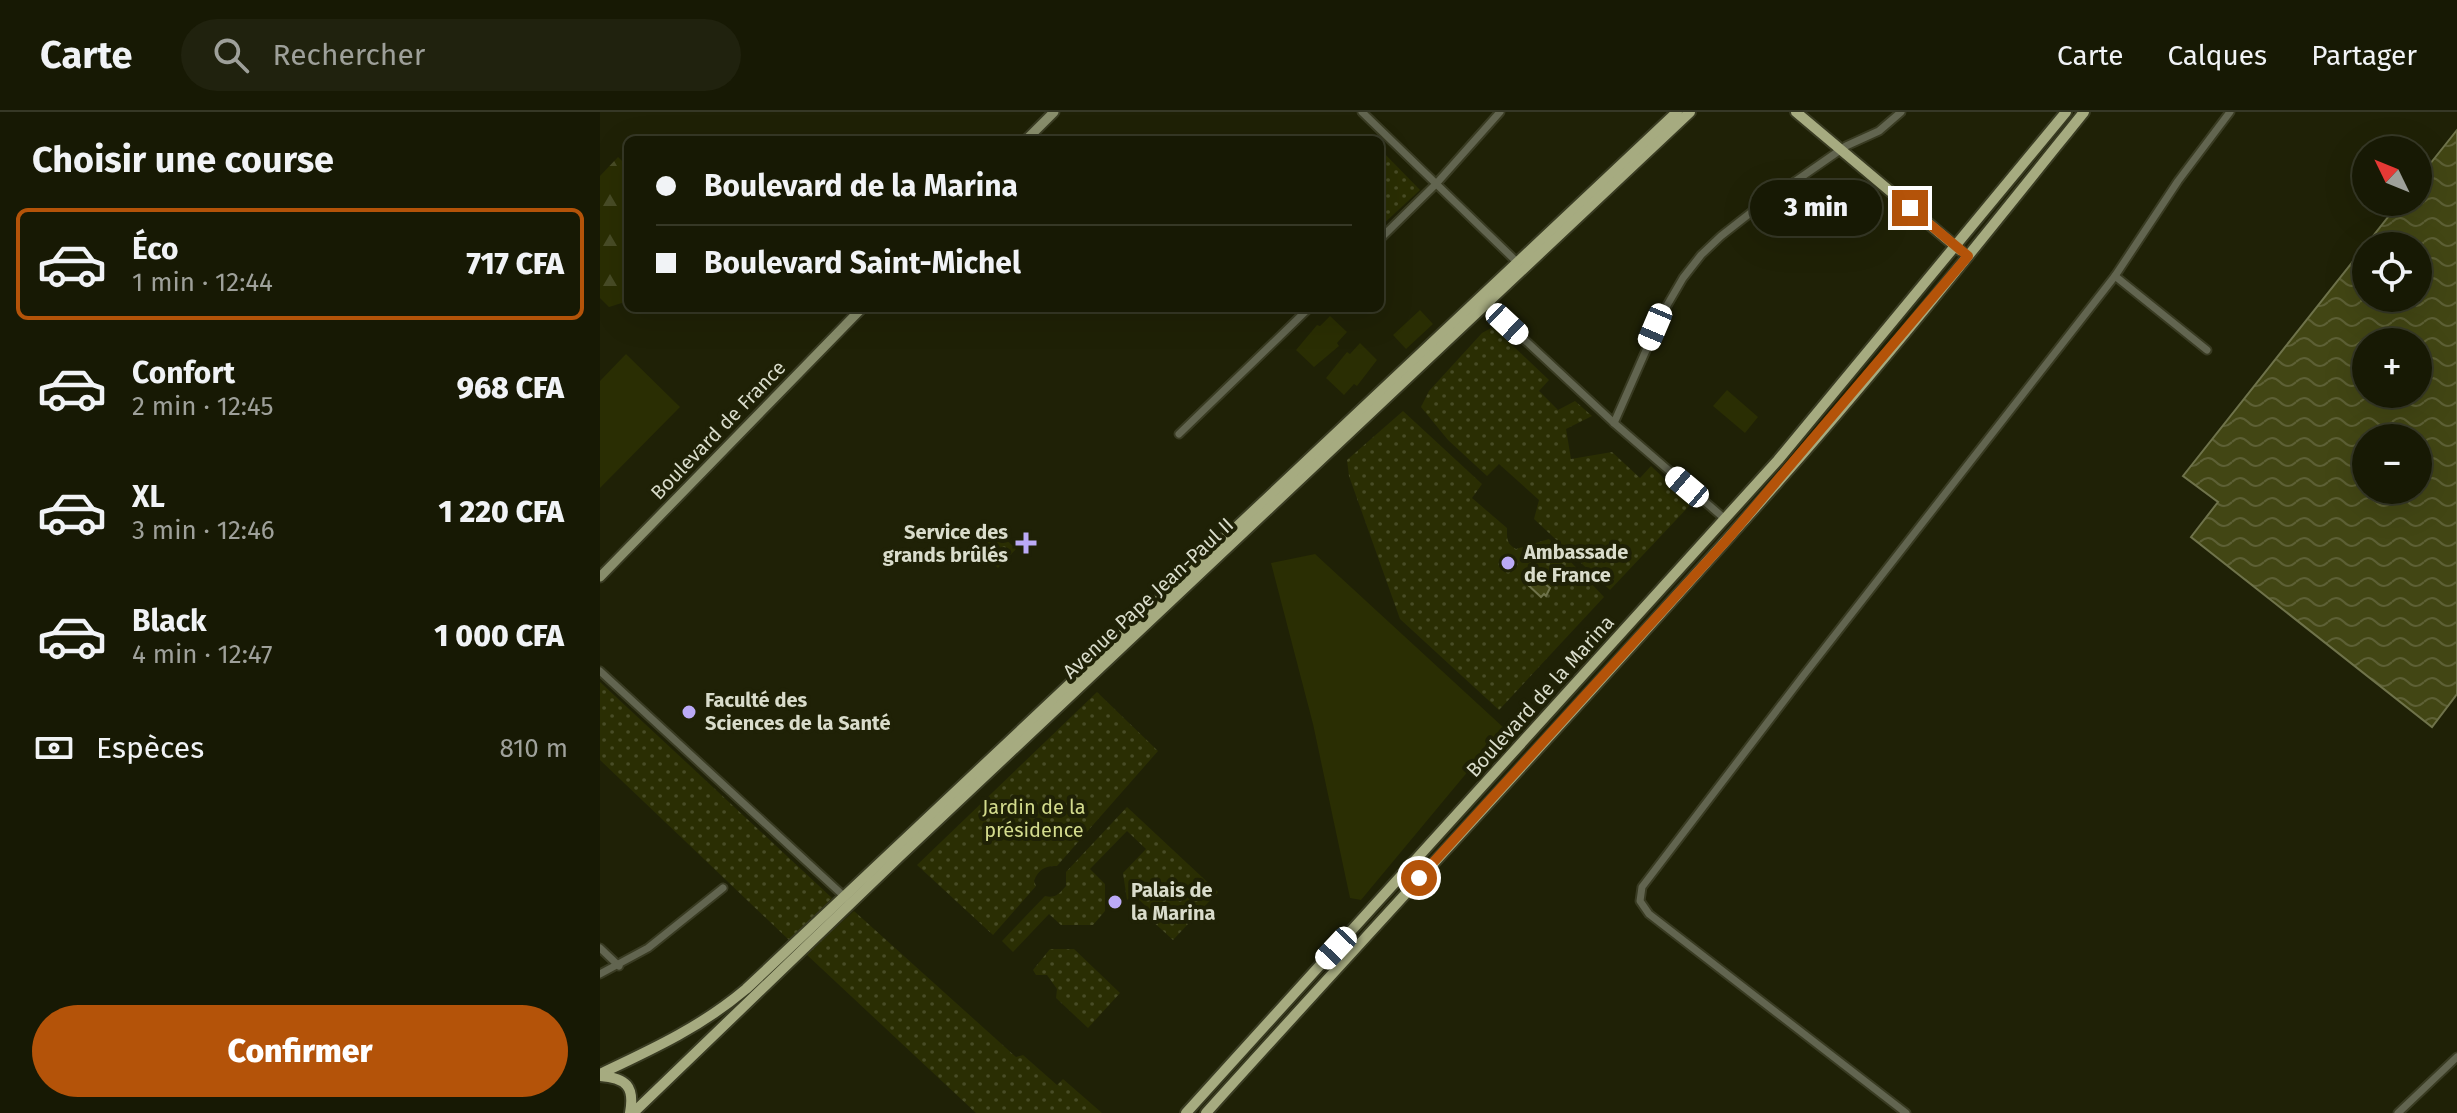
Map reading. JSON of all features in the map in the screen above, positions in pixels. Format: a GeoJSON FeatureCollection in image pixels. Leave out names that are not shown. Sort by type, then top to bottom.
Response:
{"type":"FeatureCollection","features":[{"type":"Feature","properties":{"kind":"main road","name":"Avenue Pape Jean-Paul II"},"geometry":{"type":"LineString","coordinates":[[631,1113],[848,900],[1520,265],[1677,112]]}},
{"type":"Feature","properties":{"kind":"main road","name":"Avenue Pape Jean-Paul II"},"geometry":{"type":"LineString","coordinates":[[1205,563],[1486,304],[1520,265],[1690,112]]}},
{"type":"Feature","properties":{"kind":"main road"},"geometry":{"type":"LineString","coordinates":[[1796,112],[1968,256]]}},
{"type":"Feature","properties":{"kind":"main road","name":"Boulevard de la Marina"},"geometry":{"type":"LineString","coordinates":[[1186,1113],[1725,519],[1957,247],[2066,112]]}},
{"type":"Feature","properties":{"kind":"main road","name":"Boulevard de la Marina"},"geometry":{"type":"LineString","coordinates":[[1206,1113],[1661,614],[1798,458],[2084,112]]}},
{"type":"Feature","properties":{"kind":"main road","name":"Avenue Pape Jean-Paul II"},"geometry":{"type":"LineString","coordinates":[[600,1075],[672,1040],[717,1013],[848,900]]}},
{"type":"Feature","properties":{"kind":"main road"},"geometry":{"type":"LineString","coordinates":[[1348,935],[1357,946]]}},
{"type":"Feature","properties":{"kind":"main road"},"geometry":{"type":"LineString","coordinates":[[1324,961],[1331,975]]}},
{"type":"Feature","properties":{"kind":"main road"},"geometry":{"type":"LineString","coordinates":[[600,1075],[625,1082],[630,1089],[631,1113]]}},
{"type":"Feature","properties":{"kind":"street"},"geometry":{"type":"LineString","coordinates":[[1030,136],[1054,112]]}},
{"type":"Feature","properties":{"kind":"street"},"geometry":{"type":"LineString","coordinates":[[1362,112],[1520,265]]}},
{"type":"Feature","properties":{"kind":"street"},"geometry":{"type":"LineString","coordinates":[[1384,235],[1436,184],[1500,112]]}},
{"type":"Feature","properties":{"kind":"street"},"geometry":{"type":"LineString","coordinates":[[1614,423],[1655,327],[1692,266],[1731,227],[1841,150],[1871,136],[1901,112]]}},
{"type":"Feature","properties":{"kind":"street"},"geometry":{"type":"LineString","coordinates":[[1906,1113],[1649,914],[1643,908],[1642,887],[1811,664],[2115,276],[2178,181],[2230,112]]}},
{"type":"Feature","properties":{"kind":"street"},"geometry":{"type":"LineString","coordinates":[[2115,276],[2207,350]]}},
{"type":"Feature","properties":{"kind":"street"},"geometry":{"type":"LineString","coordinates":[[1486,304],[1614,423],[1725,519]]}},
{"type":"Feature","properties":{"kind":"street","name":"Boulevard de France"},"geometry":{"type":"LineString","coordinates":[[600,577],[858,312]]}},
{"type":"Feature","properties":{"kind":"street"},"geometry":{"type":"LineString","coordinates":[[1179,434],[1305,312]]}},
{"type":"Feature","properties":{"kind":"street"},"geometry":{"type":"LineString","coordinates":[[600,671],[848,900]]}},
{"type":"Feature","properties":{"kind":"street"},"geometry":{"type":"LineString","coordinates":[[600,974],[648,948],[723,888]]}},
{"type":"Feature","properties":{"kind":"street"},"geometry":{"type":"LineString","coordinates":[[600,948],[619,966]]}},
{"type":"Feature","properties":{"kind":"street"},"geometry":{"type":"LineString","coordinates":[[2398,1113],[2457,1057]]}},
{"type":"Feature","properties":{"kind":"green space"},"geometry":{"type":"Polygon","coordinates":[[[1384,153],[1420,190],[1384,223],[1384,153]]]}},
{"type":"Feature","properties":{"kind":"green space"},"geometry":{"type":"Polygon","coordinates":[[[618,157],[624,163],[624,302],[609,307],[600,298],[600,176],[618,157]]]}},
{"type":"Feature","properties":{"kind":"green space"},"geometry":{"type":"Polygon","coordinates":[[[1420,310],[1433,324],[1406,349],[1393,335],[1420,310]]]}},
{"type":"Feature","properties":{"kind":"green space"},"geometry":{"type":"Polygon","coordinates":[[[1330,316],[1347,332],[1337,343],[1339,346],[1314,367],[1296,350],[1317,325],[1320,326],[1330,316]]]}},
{"type":"Feature","properties":{"kind":"green space"},"geometry":{"type":"Polygon","coordinates":[[[1493,327],[1549,380],[1539,391],[1558,410],[1575,401],[1592,416],[1566,429],[1571,459],[1612,452],[1640,478],[1651,466],[1691,504],[1610,590],[1534,519],[1539,500],[1499,464],[1487,476],[1448,440],[1421,407],[1429,391],[1482,333],[1493,327]]]}},
{"type":"Feature","properties":{"kind":"green space"},"geometry":{"type":"Polygon","coordinates":[[[1360,343],[1377,360],[1357,386],[1354,384],[1344,395],[1326,378],[1347,352],[1350,354],[1360,343]]]}},
{"type":"Feature","properties":{"kind":"green space"},"geometry":{"type":"Polygon","coordinates":[[[626,354],[680,407],[600,488],[600,381],[626,354]]]}},
{"type":"Feature","properties":{"kind":"green space"},"geometry":{"type":"Polygon","coordinates":[[[1727,390],[1758,417],[1745,433],[1713,406],[1727,390]]]}},
{"type":"Feature","properties":{"kind":"green space"},"geometry":{"type":"Polygon","coordinates":[[[1403,411],[1482,484],[1472,498],[1507,528],[1510,545],[1516,549],[1549,539],[1604,597],[1499,710],[1400,619],[1349,476],[1347,460],[1403,411]]]}},
{"type":"Feature","properties":{"kind":"green space"},"geometry":{"type":"Polygon","coordinates":[[[997,531],[1016,549],[998,568],[979,550],[997,531]]]}},
{"type":"Feature","properties":{"kind":"green space"},"geometry":{"type":"Polygon","coordinates":[[[1315,554],[1504,728],[1361,900],[1350,898],[1313,724],[1271,563],[1315,554]]]}},
{"type":"Feature","properties":{"kind":"green space"},"geometry":{"type":"Polygon","coordinates":[[[600,682],[832,898],[789,940],[600,760],[600,682]]]}},
{"type":"Feature","properties":{"kind":"green space","name":"Jardin de la présidence"},"geometry":{"type":"Polygon","coordinates":[[[1097,692],[1158,751],[1057,866],[1040,871],[1034,881],[1036,886],[993,935],[917,865],[1097,692]]]}},
{"type":"Feature","properties":{"kind":"green space"},"geometry":{"type":"Polygon","coordinates":[[[1127,807],[1218,892],[1173,940],[1149,918],[1152,912],[1133,894],[1127,900],[1123,873],[1146,849],[1127,831],[1090,869],[1105,884],[1105,911],[1093,925],[1061,925],[1049,914],[1013,952],[1002,941],[1045,896],[1054,896],[1062,891],[1066,886],[1066,872],[1127,807]]]}},
{"type":"Feature","properties":{"kind":"green space"},"geometry":{"type":"Polygon","coordinates":[[[854,911],[1016,1057],[1023,1055],[1057,1085],[1063,1079],[1102,1113],[976,1113],[806,954],[854,911]]]}},
{"type":"Feature","properties":{"kind":"green space"},"geometry":{"type":"Polygon","coordinates":[[[1050,949],[1074,949],[1120,993],[1088,1028],[1056,998],[1057,989],[1047,975],[1036,975],[1033,970],[1050,949]]]}},
{"type":"Feature","properties":{"kind":"water"},"geometry":{"type":"Polygon","coordinates":[[[2457,130],[2457,694],[2432,727],[2191,537],[2218,502],[2183,476],[2352,263],[2352,312],[2432,312],[2432,232],[2376,232],[2389,216],[2432,216],[2432,161],[2457,130]]]}},
{"type":"Feature","properties":{"kind":"water"},"geometry":{"type":"Polygon","coordinates":[[[1535,575],[1550,588],[1546,596],[1541,597],[1527,584],[1535,575]]]}},
{"type":"Feature","properties":{"kind":"place","name":"Service des grands brûlés"},"geometry":{"type":"Point","coordinates":[1026,543]}},
{"type":"Feature","properties":{"kind":"place","name":"Ambassade de France"},"geometry":{"type":"Point","coordinates":[1508,563]}},
{"type":"Feature","properties":{"kind":"place","name":"Faculté des Sciences de la Santé"},"geometry":{"type":"Point","coordinates":[689,712]}},
{"type":"Feature","properties":{"kind":"place","name":"Palais de la Marina"},"geometry":{"type":"Point","coordinates":[1115,902]}},
{"type":"Feature","properties":{"kind":"route"},"geometry":{"type":"LineString","coordinates":[[1419,878],[1725,542],[1968,256],[1910,208]]}}]}
